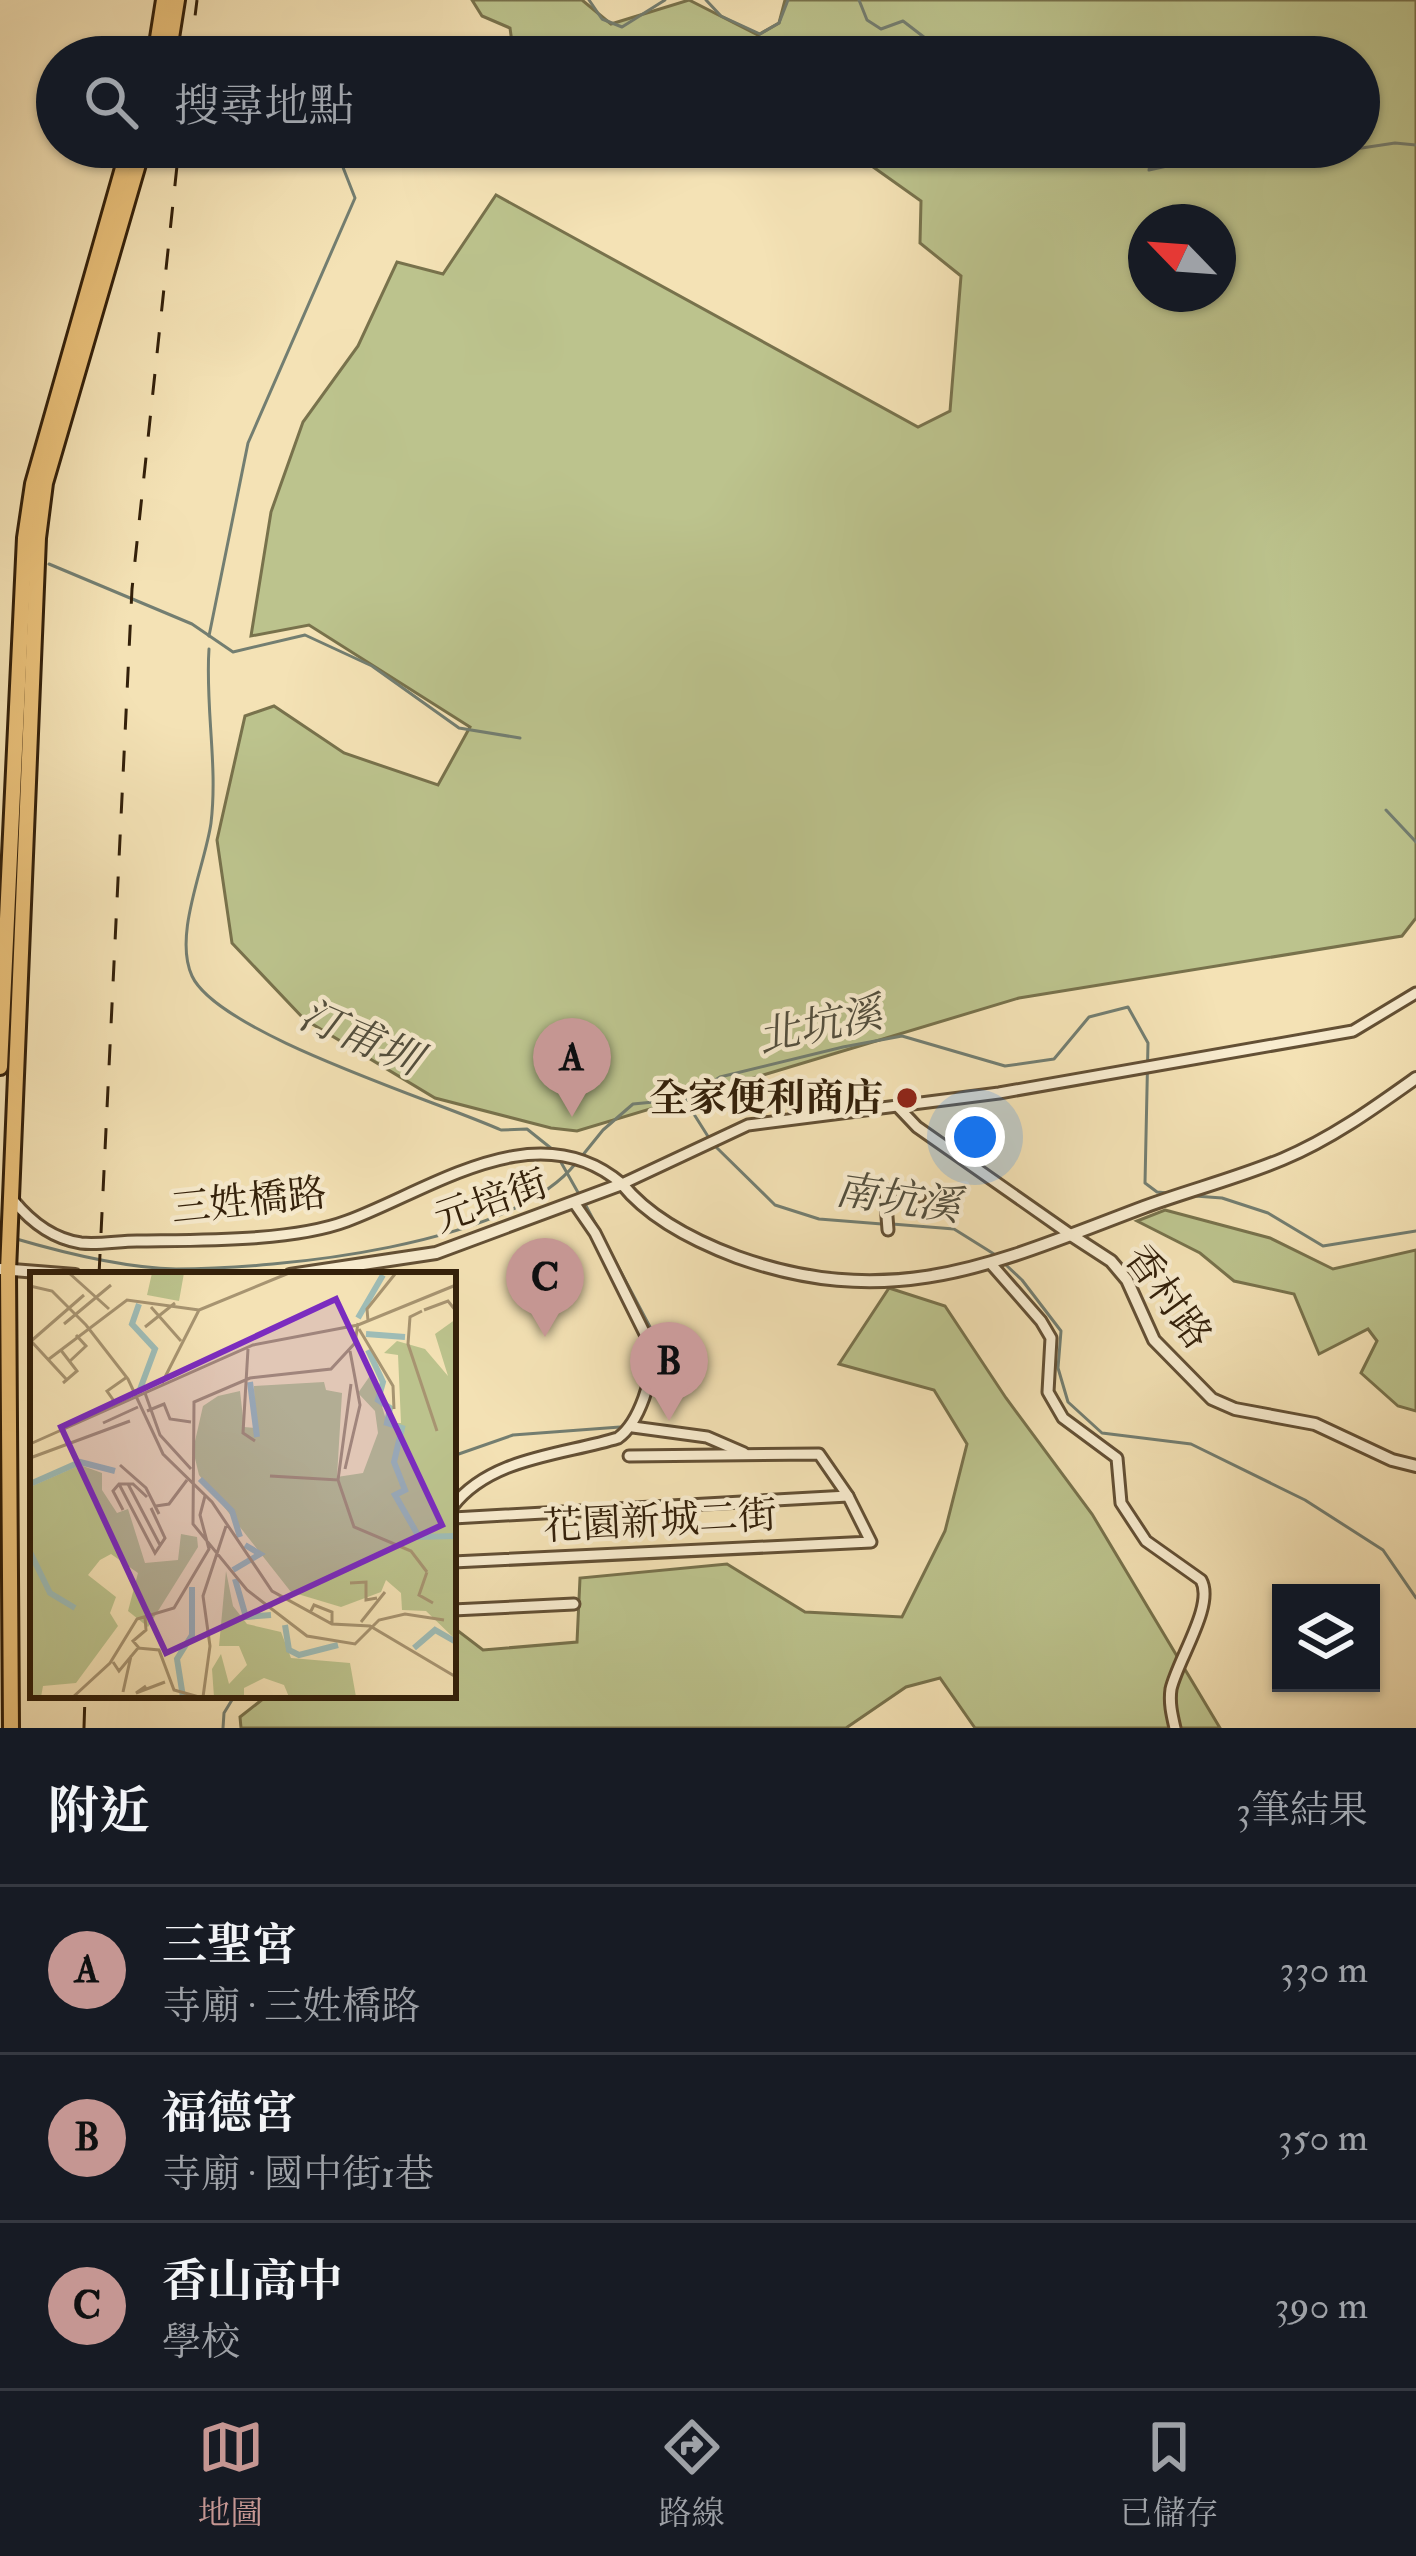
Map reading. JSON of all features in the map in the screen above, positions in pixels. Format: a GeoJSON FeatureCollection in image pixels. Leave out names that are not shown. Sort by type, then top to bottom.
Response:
{"type":"FeatureCollection","features":[{"type":"Feature","properties":{"kind":"main road"},"geometry":{"type":"LineString","coordinates":[[158,36],[164,0]]}},
{"type":"Feature","properties":{"kind":"main road"},"geometry":{"type":"LineString","coordinates":[[171,36],[177,0]]}},
{"type":"Feature","properties":{"kind":"main road"},"geometry":{"type":"LineString","coordinates":[[0,1067],[25,538],[123,168]]}},
{"type":"Feature","properties":{"kind":"main road"},"geometry":{"type":"LineString","coordinates":[[11,1728],[4,1270],[39,484],[137,168]]}},
{"type":"Feature","properties":{"kind":"street"},"geometry":{"type":"LineString","coordinates":[[899,1108],[1353,1031],[1416,993]]}},
{"type":"Feature","properties":{"kind":"street"},"geometry":{"type":"LineString","coordinates":[[622,1184],[650,1210],[715,1249],[764,1266],[816,1278],[871,1282],[927,1278],[992,1265],[1284,1158],[1358,1119],[1416,1078]]}},
{"type":"Feature","properties":{"kind":"street","name":"元培街"},"geometry":{"type":"LineString","coordinates":[[310,1272],[436,1253],[575,1204],[723,1135],[762,1123],[899,1108]]}},
{"type":"Feature","properties":{"kind":"street","name":"香村路"},"geometry":{"type":"LineString","coordinates":[[899,1108],[930,1137],[1111,1261],[1127,1280],[1154,1340],[1212,1399],[1235,1409],[1316,1424],[1416,1466]]}},
{"type":"Feature","properties":{"kind":"street","name":"三姓橋路"},"geometry":{"type":"LineString","coordinates":[[10,1197],[29,1219],[56,1236],[82,1243],[280,1234],[343,1223],[493,1160],[531,1155],[598,1168],[622,1184]]}},
{"type":"Feature","properties":{"kind":"street"},"geometry":{"type":"LineString","coordinates":[[888,1230],[885,1190],[920,1196]]}},
{"type":"Feature","properties":{"kind":"street"},"geometry":{"type":"LineString","coordinates":[[456,1502],[501,1470],[618,1438],[634,1427],[653,1366],[653,1350],[595,1233],[575,1204]]}},
{"type":"Feature","properties":{"kind":"street"},"geometry":{"type":"LineString","coordinates":[[992,1265],[1051,1338],[1048,1392],[1063,1418],[1117,1458],[1121,1503],[1146,1540],[1202,1580],[1207,1590],[1206,1606],[1172,1686],[1169,1703],[1175,1728]]}},
{"type":"Feature","properties":{"kind":"street"},"geometry":{"type":"LineString","coordinates":[[634,1427],[707,1437],[753,1457]]}},
{"type":"Feature","properties":{"kind":"street"},"geometry":{"type":"LineString","coordinates":[[628,1456],[819,1454],[848,1496]]}},
{"type":"Feature","properties":{"kind":"street"},"geometry":{"type":"LineString","coordinates":[[456,1518],[848,1496]]}},
{"type":"Feature","properties":{"kind":"street","name":"花園新城二街"},"geometry":{"type":"LineString","coordinates":[[456,1562],[871,1542],[848,1496]]}},
{"type":"Feature","properties":{"kind":"street"},"geometry":{"type":"LineString","coordinates":[[456,1610],[574,1604]]}},
{"type":"Feature","properties":{"kind":"green space"},"geometry":{"type":"Polygon","coordinates":[[[472,0],[582,0],[611,24],[689,0],[758,35],[779,23],[785,0],[1416,0],[1416,918],[1402,936],[1019,998],[577,1131],[435,1098],[304,1019],[232,943],[217,840],[245,716],[274,706],[344,753],[438,785],[470,727],[309,625],[251,636],[271,512],[303,422],[358,346],[397,262],[443,274],[496,195],[918,427],[950,411],[961,276],[920,243],[921,201],[875,168],[1380,168],[1380,36],[511,36],[510,28],[482,16],[472,0]]]}},
{"type":"Feature","properties":{"kind":"green space"},"geometry":{"type":"Polygon","coordinates":[[[1165,1210],[1270,1238],[1333,1269],[1416,1250],[1416,1411],[1398,1406],[1361,1373],[1377,1341],[1368,1329],[1319,1354],[1294,1294],[1234,1281],[1200,1253],[1137,1221],[1165,1210]]]}},
{"type":"Feature","properties":{"kind":"green space"},"geometry":{"type":"Polygon","coordinates":[[[889,1288],[945,1306],[1092,1514],[1220,1728],[975,1728],[940,1678],[906,1687],[846,1728],[241,1728],[240,1717],[264,1698],[456,1698],[456,1629],[483,1650],[577,1642],[580,1578],[727,1564],[805,1612],[902,1617],[945,1531],[967,1444],[934,1390],[839,1364],[889,1288]]]}},
{"type":"Feature","properties":{"kind":"waterway"},"geometry":{"type":"LineString","coordinates":[[589,0],[602,19],[622,27],[665,0]]}},
{"type":"Feature","properties":{"kind":"waterway"},"geometry":{"type":"LineString","coordinates":[[706,0],[721,16],[760,34],[779,23],[788,0]]}},
{"type":"Feature","properties":{"kind":"waterway"},"geometry":{"type":"LineString","coordinates":[[859,0],[867,20],[881,29],[903,21],[922,36]]}},
{"type":"Feature","properties":{"kind":"waterway"},"geometry":{"type":"LineString","coordinates":[[1380,145],[1416,145]]}},
{"type":"Feature","properties":{"kind":"waterway","name":"汀甫圳"},"geometry":{"type":"LineString","coordinates":[[209,636],[248,443],[355,198],[343,168]]}},
{"type":"Feature","properties":{"kind":"waterway"},"geometry":{"type":"LineString","coordinates":[[1149,168],[1158,168]]}},
{"type":"Feature","properties":{"kind":"waterway"},"geometry":{"type":"LineString","coordinates":[[49,564],[192,624],[233,652],[305,635],[372,666],[459,728],[520,738]]}},
{"type":"Feature","properties":{"kind":"waterway","name":"汀甫圳"},"geometry":{"type":"LineString","coordinates":[[209,649],[213,801],[188,921],[187,959],[192,976],[210,998],[285,1043],[501,1130],[527,1129],[552,1149]]}},
{"type":"Feature","properties":{"kind":"waterway"},"geometry":{"type":"LineString","coordinates":[[1386,810],[1416,842]]}},
{"type":"Feature","properties":{"kind":"waterway","name":"北坑溪"},"geometry":{"type":"LineString","coordinates":[[582,1156],[633,1104],[685,1099],[720,1077],[902,1036],[1005,1066],[1054,1059],[1089,1017],[1128,1007],[1148,1043],[1145,1183],[1168,1193]]}},
{"type":"Feature","properties":{"kind":"waterway","name":"南坑溪"},"geometry":{"type":"LineString","coordinates":[[685,1100],[709,1138]]}},
{"type":"Feature","properties":{"kind":"waterway","name":"南坑溪"},"geometry":{"type":"LineString","coordinates":[[715,1146],[775,1205],[819,1219],[882,1224]]}},
{"type":"Feature","properties":{"kind":"waterway","name":"汀甫圳"},"geometry":{"type":"LineString","coordinates":[[558,1157],[580,1196]]}},
{"type":"Feature","properties":{"kind":"waterway"},"geometry":{"type":"LineString","coordinates":[[13,1238],[94,1259],[156,1268],[220,1268],[330,1257],[448,1233],[500,1215],[544,1191],[576,1163]]}},
{"type":"Feature","properties":{"kind":"waterway","name":"北坑溪"},"geometry":{"type":"LineString","coordinates":[[1195,1196],[1222,1198],[1268,1213],[1323,1246],[1416,1231]]}},
{"type":"Feature","properties":{"kind":"waterway","name":"汀甫圳"},"geometry":{"type":"LineString","coordinates":[[585,1204],[659,1344],[661,1362],[645,1409]]}},
{"type":"Feature","properties":{"kind":"waterway","name":"南坑溪"},"geometry":{"type":"LineString","coordinates":[[892,1224],[954,1229],[994,1254]]}},
{"type":"Feature","properties":{"kind":"waterway","name":"南坑溪"},"geometry":{"type":"LineString","coordinates":[[1006,1265],[1061,1331],[1058,1368],[1068,1402],[1102,1433],[1191,1444],[1305,1500],[1383,1550],[1416,1598]]}},
{"type":"Feature","properties":{"kind":"waterway","name":"汀甫圳"},"geometry":{"type":"LineString","coordinates":[[456,1455],[513,1435],[620,1427]]}},
{"type":"Feature","properties":{"kind":"waterway","name":"汀甫圳"},"geometry":{"type":"LineString","coordinates":[[223,1728],[224,1713],[233,1698]]}},
{"type":"Feature","properties":{"kind":"railway"},"geometry":{"type":"LineString","coordinates":[[193,36],[197,0]]}},
{"type":"Feature","properties":{"kind":"railway"},"geometry":{"type":"LineString","coordinates":[[99,1272],[132,589],[177,168]]}},
{"type":"Feature","properties":{"kind":"railway"},"geometry":{"type":"LineString","coordinates":[[84,1728],[85,1698]]}},
{"type":"Feature","properties":{"kind":"place","name":"全家便利商店"},"geometry":{"type":"Point","coordinates":[907,1098]}},
{"type":"Feature","properties":{"kind":"place","name":"三聖宮"},"geometry":{"type":"Point","coordinates":[572,1117]}},
{"type":"Feature","properties":{"kind":"place","name":"香山高中"},"geometry":{"type":"Point","coordinates":[545,1337]}},
{"type":"Feature","properties":{"kind":"place","name":"福德宮"},"geometry":{"type":"Point","coordinates":[669,1421]}}]}
